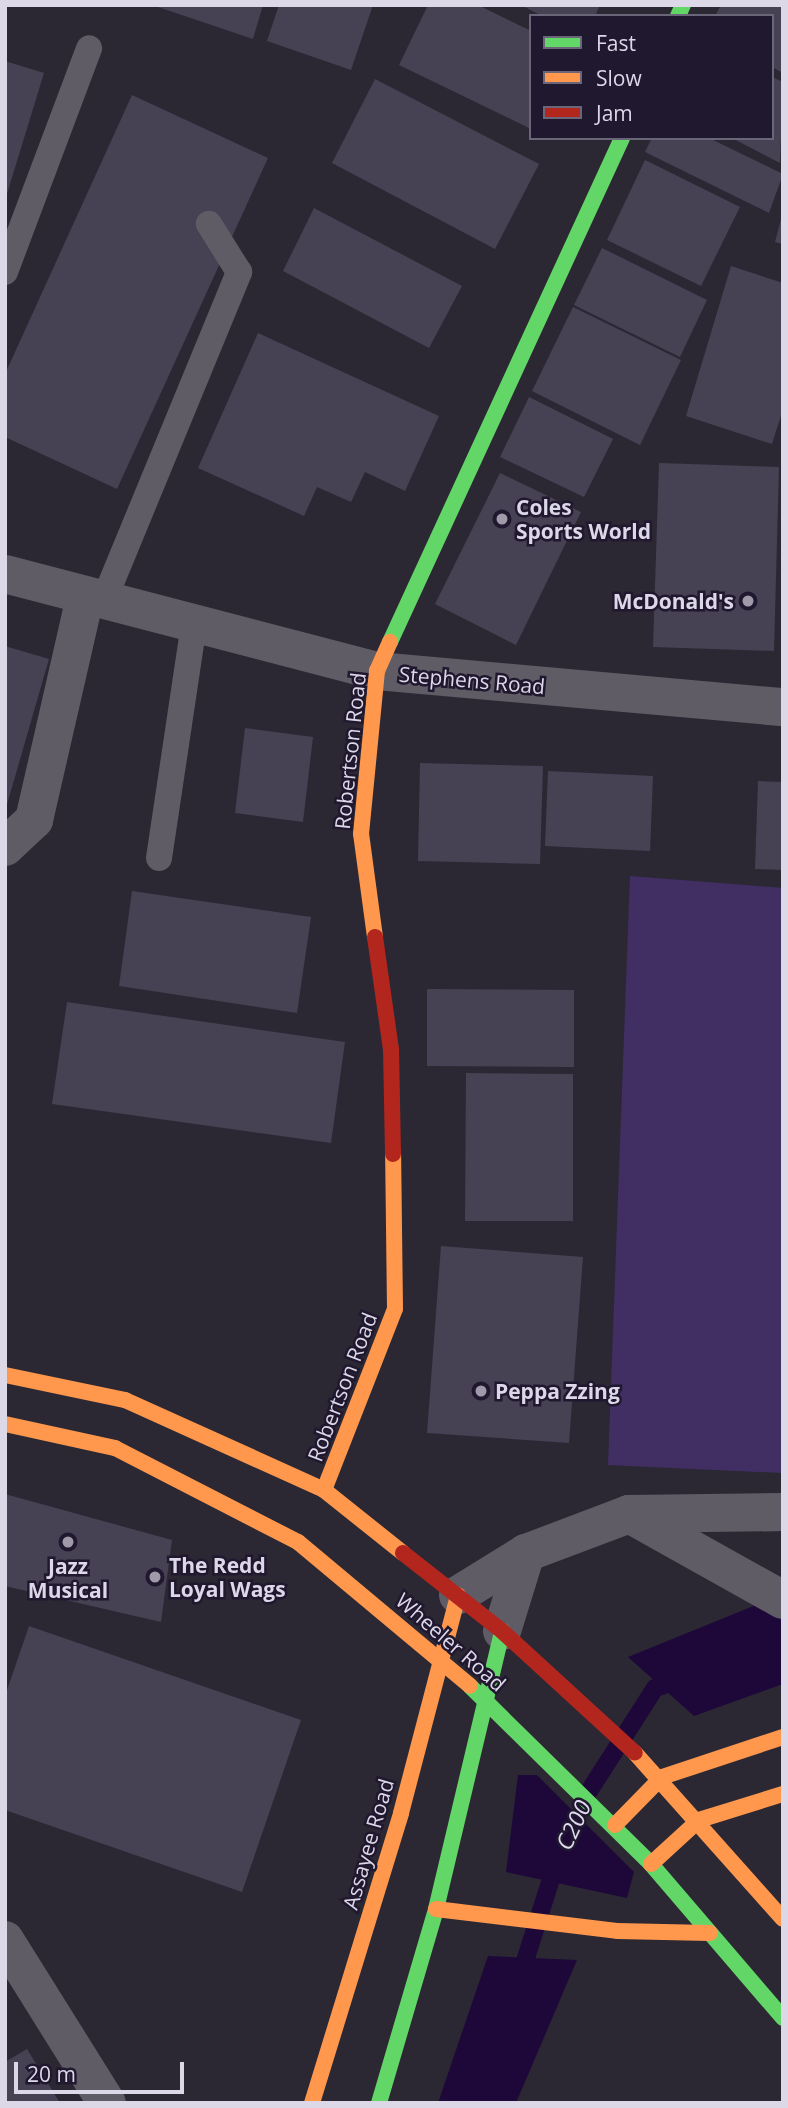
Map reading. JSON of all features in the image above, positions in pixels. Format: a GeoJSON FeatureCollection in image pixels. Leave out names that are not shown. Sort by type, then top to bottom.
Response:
{"type":"FeatureCollection","features":[{"type":"Feature","properties":{"kind":"main road","name":"Robertson Road"},"geometry":{"type":"LineString","coordinates":[[324,1490],[395,1309],[391,1049],[361,834],[377,671],[621,140]]}},
{"type":"Feature","properties":{"kind":"main road","name":"Wheeler Road"},"geometry":{"type":"LineString","coordinates":[[5,1375],[125,1400],[324,1490],[502,1630],[662,1777],[783,1919]]}},
{"type":"Feature","properties":{"kind":"main road","name":"Wheeler Road"},"geometry":{"type":"LineString","coordinates":[[5,1424],[115,1448],[298,1542],[438,1655],[566,1776],[651,1864],[783,2018]]}},
{"type":"Feature","properties":{"kind":"main road","name":"Assayee Road"},"geometry":{"type":"LineString","coordinates":[[312,2103],[401,1813],[438,1655],[458,1595]]}},
{"type":"Feature","properties":{"kind":"main road"},"geometry":{"type":"LineString","coordinates":[[379,2103],[436,1909],[483,1696],[502,1630]]}},
{"type":"Feature","properties":{"kind":"main road"},"geometry":{"type":"LineString","coordinates":[[610,1820],[662,1777],[783,1737]]}},
{"type":"Feature","properties":{"kind":"main road"},"geometry":{"type":"LineString","coordinates":[[651,1864],[699,1820],[783,1794]]}},
{"type":"Feature","properties":{"kind":"main road"},"geometry":{"type":"LineString","coordinates":[[436,1909],[617,1931],[710,1933]]}},
{"type":"Feature","properties":{"kind":"street","name":"Stephens Road"},"geometry":{"type":"LineString","coordinates":[[5,574],[377,671],[783,707]]}},
{"type":"Feature","properties":{"kind":"street"},"geometry":{"type":"LineString","coordinates":[[5,847],[34,820],[95,599]]}},
{"type":"Feature","properties":{"kind":"street"},"geometry":{"type":"LineString","coordinates":[[458,1595],[526,1553],[629,1514],[783,1513]]}},
{"type":"Feature","properties":{"kind":"street"},"geometry":{"type":"LineString","coordinates":[[629,1514],[774,1596]]}},
{"type":"Feature","properties":{"kind":"street"},"geometry":{"type":"LineString","coordinates":[[502,1630],[526,1553]]}},
{"type":"Feature","properties":{"kind":"street"},"geometry":{"type":"LineString","coordinates":[[5,1940],[107,2103]]}},
{"type":"Feature","properties":{"kind":"lane"},"geometry":{"type":"LineString","coordinates":[[5,272],[89,48]]}},
{"type":"Feature","properties":{"kind":"lane"},"geometry":{"type":"LineString","coordinates":[[95,599],[239,272],[209,224]]}},
{"type":"Feature","properties":{"kind":"lane"},"geometry":{"type":"LineString","coordinates":[[159,858],[194,625]]}},
{"type":"Feature","properties":{"kind":"shaded area"},"geometry":{"type":"Polygon","coordinates":[[[630,876],[783,888],[783,1473],[608,1465],[630,876]]]}},
{"type":"Feature","properties":{"kind":"water"},"geometry":{"type":"Polygon","coordinates":[[[783,1594],[783,1684],[694,1716],[628,1657],[783,1594]]]}},
{"type":"Feature","properties":{"kind":"water"},"geometry":{"type":"Polygon","coordinates":[[[518,1775],[537,1775],[634,1872],[627,1898],[506,1872],[518,1775]]]}},
{"type":"Feature","properties":{"kind":"water"},"geometry":{"type":"Polygon","coordinates":[[[488,1956],[577,1960],[516,2103],[438,2103],[488,1956]]]}},
{"type":"Feature","properties":{"kind":"building"},"geometry":{"type":"Polygon","coordinates":[[[152,5],[263,5],[253,39],[152,5]]]}},
{"type":"Feature","properties":{"kind":"building"},"geometry":{"type":"Polygon","coordinates":[[[279,5],[373,5],[351,70],[267,41],[279,5]]]}},
{"type":"Feature","properties":{"kind":"building"},"geometry":{"type":"Polygon","coordinates":[[[428,5],[478,5],[529,30],[529,128],[399,65],[428,5]]]}},
{"type":"Feature","properties":{"kind":"building"},"geometry":{"type":"Polygon","coordinates":[[[521,5],[600,5],[596,14],[538,14],[521,5]]]}},
{"type":"Feature","properties":{"kind":"building"},"geometry":{"type":"Polygon","coordinates":[[[721,5],[783,5],[783,73],[774,68],[774,14],[716,14],[721,5]]]}},
{"type":"Feature","properties":{"kind":"building"},"geometry":{"type":"Polygon","coordinates":[[[5,61],[44,73],[6,197],[5,197],[5,61]]]}},
{"type":"Feature","properties":{"kind":"building"},"geometry":{"type":"Polygon","coordinates":[[[774,78],[783,82],[780,163],[736,140],[774,140],[774,78]]]}},
{"type":"Feature","properties":{"kind":"building"},"geometry":{"type":"Polygon","coordinates":[[[375,79],[539,164],[495,249],[332,163],[375,79]]]}},
{"type":"Feature","properties":{"kind":"building"},"geometry":{"type":"Polygon","coordinates":[[[132,95],[268,158],[117,489],[5,437],[5,374],[132,95]]]}},
{"type":"Feature","properties":{"kind":"building"},"geometry":{"type":"Polygon","coordinates":[[[651,140],[713,140],[783,174],[769,213],[645,152],[651,140]]]}},
{"type":"Feature","properties":{"kind":"building"},"geometry":{"type":"Polygon","coordinates":[[[645,160],[740,207],[701,286],[607,240],[645,160]]]}},
{"type":"Feature","properties":{"kind":"building"},"geometry":{"type":"Polygon","coordinates":[[[314,208],[462,286],[429,348],[283,271],[314,208]]]}},
{"type":"Feature","properties":{"kind":"building"},"geometry":{"type":"Polygon","coordinates":[[[783,215],[783,244],[775,242],[783,215]]]}},
{"type":"Feature","properties":{"kind":"building"},"geometry":{"type":"Polygon","coordinates":[[[602,248],[707,300],[680,357],[574,305],[602,248]]]}},
{"type":"Feature","properties":{"kind":"building"},"geometry":{"type":"Polygon","coordinates":[[[731,266],[783,283],[783,409],[772,444],[686,416],[731,266]]]}},
{"type":"Feature","properties":{"kind":"building"},"geometry":{"type":"Polygon","coordinates":[[[573,307],[681,360],[640,445],[532,391],[573,307]]]}},
{"type":"Feature","properties":{"kind":"building"},"geometry":{"type":"Polygon","coordinates":[[[258,333],[439,416],[405,491],[365,472],[351,502],[317,487],[304,516],[198,468],[258,333]]]}},
{"type":"Feature","properties":{"kind":"building"},"geometry":{"type":"Polygon","coordinates":[[[529,397],[613,439],[584,497],[500,457],[529,397]]]}},
{"type":"Feature","properties":{"kind":"building"},"geometry":{"type":"Polygon","coordinates":[[[659,463],[779,467],[774,651],[653,647],[659,463]]]}},
{"type":"Feature","properties":{"kind":"building"},"geometry":{"type":"Polygon","coordinates":[[[500,473],[581,512],[516,645],[435,604],[500,473]]]}},
{"type":"Feature","properties":{"kind":"building"},"geometry":{"type":"Polygon","coordinates":[[[5,646],[49,659],[6,808],[5,808],[5,646]]]}},
{"type":"Feature","properties":{"kind":"building"},"geometry":{"type":"Polygon","coordinates":[[[245,728],[313,737],[303,822],[235,813],[245,728]]]}},
{"type":"Feature","properties":{"kind":"building"},"geometry":{"type":"Polygon","coordinates":[[[420,763],[543,766],[540,864],[418,861],[420,763]]]}},
{"type":"Feature","properties":{"kind":"building"},"geometry":{"type":"Polygon","coordinates":[[[548,771],[653,776],[650,851],[545,846],[548,771]]]}},
{"type":"Feature","properties":{"kind":"building"},"geometry":{"type":"Polygon","coordinates":[[[758,781],[783,782],[783,870],[755,869],[758,781]]]}},
{"type":"Feature","properties":{"kind":"building"},"geometry":{"type":"Polygon","coordinates":[[[132,891],[311,917],[297,1013],[119,986],[132,891]]]}},
{"type":"Feature","properties":{"kind":"building"},"geometry":{"type":"Polygon","coordinates":[[[427,989],[574,990],[574,1067],[427,1066],[427,989]]]}},
{"type":"Feature","properties":{"kind":"building"},"geometry":{"type":"Polygon","coordinates":[[[67,1002],[345,1042],[331,1143],[52,1104],[67,1002]]]}},
{"type":"Feature","properties":{"kind":"building"},"geometry":{"type":"Polygon","coordinates":[[[466,1073],[573,1074],[573,1221],[465,1221],[466,1073]]]}},
{"type":"Feature","properties":{"kind":"building"},"geometry":{"type":"Polygon","coordinates":[[[441,1246],[583,1257],[569,1443],[427,1433],[441,1246]]]}},
{"type":"Feature","properties":{"kind":"building"},"geometry":{"type":"Polygon","coordinates":[[[5,1494],[172,1540],[161,1622],[5,1586],[5,1494]]]}},
{"type":"Feature","properties":{"kind":"building"},"geometry":{"type":"Polygon","coordinates":[[[29,1626],[301,1720],[242,1892],[5,1810],[5,1696],[29,1626]]]}},
{"type":"Feature","properties":{"kind":"building"},"geometry":{"type":"Polygon","coordinates":[[[27,2049],[60,2103],[5,2103],[5,2062],[27,2049]]]}},
{"type":"Feature","properties":{"kind":"waterway","name":"C200"},"geometry":{"type":"LineString","coordinates":[[584,1799],[655,1688],[682,1679]]}},
{"type":"Feature","properties":{"kind":"waterway","name":"C200"},"geometry":{"type":"LineString","coordinates":[[519,1980],[557,1860]]}},
{"type":"Feature","properties":{"kind":"traffic: fast"},"geometry":{"type":"LineString","coordinates":[[679,14],[683,5]]}},
{"type":"Feature","properties":{"kind":"traffic: fast"},"geometry":{"type":"LineString","coordinates":[[390,642],[621,140]]}},
{"type":"Feature","properties":{"kind":"traffic: fast"},"geometry":{"type":"LineString","coordinates":[[379,2103],[436,1909],[502,1631]]}},
{"type":"Feature","properties":{"kind":"traffic: fast"},"geometry":{"type":"LineString","coordinates":[[470,1686],[651,1864],[783,2018]]}},
{"type":"Feature","properties":{"kind":"traffic: slow"},"geometry":{"type":"LineString","coordinates":[[375,937],[361,834],[377,671],[390,642]]}},
{"type":"Feature","properties":{"kind":"traffic: slow"},"geometry":{"type":"LineString","coordinates":[[324,1490],[395,1309],[393,1154]]}},
{"type":"Feature","properties":{"kind":"traffic: slow"},"geometry":{"type":"LineString","coordinates":[[5,1375],[125,1400],[324,1490],[403,1553]]}},
{"type":"Feature","properties":{"kind":"traffic: slow"},"geometry":{"type":"LineString","coordinates":[[5,1424],[115,1448],[298,1542],[470,1686]]}},
{"type":"Feature","properties":{"kind":"traffic: slow"},"geometry":{"type":"LineString","coordinates":[[312,2103],[401,1813],[458,1595]]}},
{"type":"Feature","properties":{"kind":"traffic: slow"},"geometry":{"type":"LineString","coordinates":[[615,1825],[662,1777],[783,1737]]}},
{"type":"Feature","properties":{"kind":"traffic: slow"},"geometry":{"type":"LineString","coordinates":[[635,1753],[783,1919]]}},
{"type":"Feature","properties":{"kind":"traffic: slow"},"geometry":{"type":"LineString","coordinates":[[651,1864],[699,1820],[783,1794]]}},
{"type":"Feature","properties":{"kind":"traffic: slow"},"geometry":{"type":"LineString","coordinates":[[436,1909],[617,1931],[710,1933]]}},
{"type":"Feature","properties":{"kind":"traffic: jam"},"geometry":{"type":"LineString","coordinates":[[375,937],[391,1049],[393,1154]]}},
{"type":"Feature","properties":{"kind":"traffic: jam"},"geometry":{"type":"LineString","coordinates":[[403,1553],[502,1631],[635,1753]]}},
{"type":"Feature","properties":{"kind":"place","name":"Coles Sports World"},"geometry":{"type":"Point","coordinates":[502,519]}},
{"type":"Feature","properties":{"kind":"place","name":"McDonald's"},"geometry":{"type":"Point","coordinates":[748,601]}},
{"type":"Feature","properties":{"kind":"place","name":"Peppa Zzing"},"geometry":{"type":"Point","coordinates":[481,1391]}},
{"type":"Feature","properties":{"kind":"place","name":"Jazz Musical"},"geometry":{"type":"Point","coordinates":[68,1542]}},
{"type":"Feature","properties":{"kind":"place","name":"The Redd Loyal Wags"},"geometry":{"type":"Point","coordinates":[155,1577]}}]}
